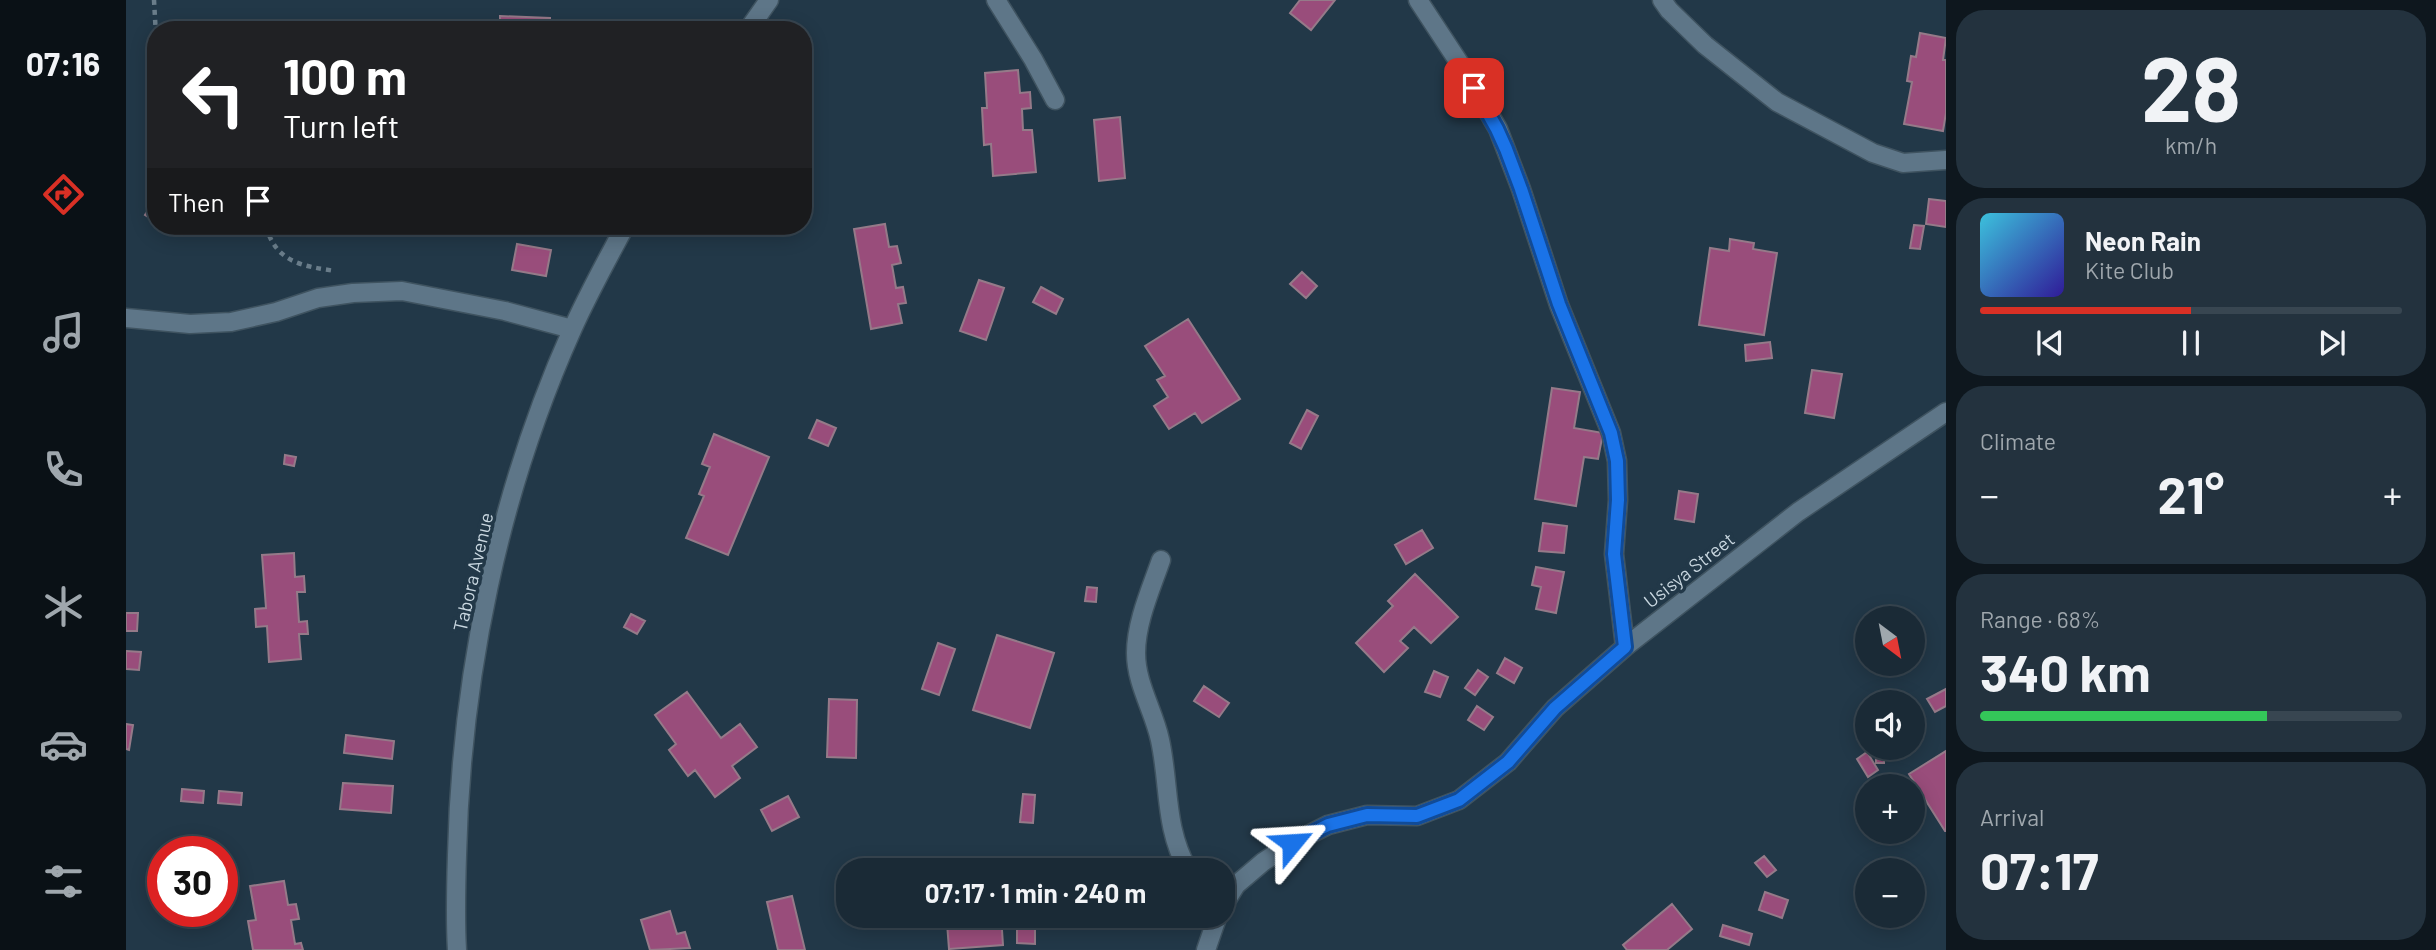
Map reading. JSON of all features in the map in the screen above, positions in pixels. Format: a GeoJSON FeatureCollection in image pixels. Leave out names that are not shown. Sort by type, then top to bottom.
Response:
{"type":"FeatureCollection","features":[{"type":"Feature","properties":{"kind":"street"},"geometry":{"type":"LineString","coordinates":[[754,21],[769,0]]}},
{"type":"Feature","properties":{"kind":"street"},"geometry":{"type":"LineString","coordinates":[[996,0],[1055,100]]}},
{"type":"Feature","properties":{"kind":"street"},"geometry":{"type":"LineString","coordinates":[[1418,0],[1462,67],[1497,129],[1521,189],[1559,304],[1611,433],[1617,461],[1618,500],[1614,554],[1625,647]]}},
{"type":"Feature","properties":{"kind":"street"},"geometry":{"type":"LineString","coordinates":[[1662,0],[1705,45],[1777,102],[1873,153],[1903,163],[1946,160]]}},
{"type":"Feature","properties":{"kind":"street","name":"Tabora Avenue"},"geometry":{"type":"LineString","coordinates":[[457,950],[455,925],[458,785],[484,608],[519,474],[572,329],[620,235]]}},
{"type":"Feature","properties":{"kind":"street"},"geometry":{"type":"LineString","coordinates":[[126,318],[190,324],[231,322],[276,312],[318,298],[402,291],[505,311],[572,329]]}},
{"type":"Feature","properties":{"kind":"street","name":"Usisya Street"},"geometry":{"type":"LineString","coordinates":[[1235,887],[1263,862],[1292,843],[1328,825],[1367,815],[1417,816],[1459,800],[1508,762],[1555,708],[1625,647],[1798,512],[1946,412]]}},
{"type":"Feature","properties":{"kind":"street"},"geometry":{"type":"LineString","coordinates":[[1161,561],[1145,607],[1136,649],[1136,669],[1160,737],[1171,832],[1183,858]]}},
{"type":"Feature","properties":{"kind":"street","name":"Usisya Street"},"geometry":{"type":"LineString","coordinates":[[1206,950],[1213,928]]}},
{"type":"Feature","properties":{"kind":"path"},"geometry":{"type":"LineString","coordinates":[[154,0],[155,21]]}},
{"type":"Feature","properties":{"kind":"path"},"geometry":{"type":"LineString","coordinates":[[270,235],[273,244],[296,264],[345,273]]}},
{"type":"Feature","properties":{"kind":"building"},"geometry":{"type":"Polygon","coordinates":[[[1300,0],[1335,0],[1311,30],[1290,13],[1300,0]]]}},
{"type":"Feature","properties":{"kind":"building"},"geometry":{"type":"Polygon","coordinates":[[[500,16],[550,18],[550,21],[500,21],[500,16]]]}},
{"type":"Feature","properties":{"kind":"building"},"geometry":{"type":"Polygon","coordinates":[[[1920,33],[1946,38],[1943,60],[1946,60],[1946,113],[1943,131],[1904,124],[1912,82],[1907,81],[1911,56],[1916,57],[1920,33]]]}},
{"type":"Feature","properties":{"kind":"building"},"geometry":{"type":"Polygon","coordinates":[[[1018,70],[1020,93],[1030,92],[1031,108],[1022,109],[1023,130],[1032,130],[1036,172],[993,176],[991,144],[984,145],[982,108],[987,108],[985,73],[1018,70]]]}},
{"type":"Feature","properties":{"kind":"building"},"geometry":{"type":"Polygon","coordinates":[[[1120,117],[1125,178],[1099,181],[1094,120],[1120,117]]]}},
{"type":"Feature","properties":{"kind":"building"},"geometry":{"type":"Polygon","coordinates":[[[1929,199],[1946,201],[1946,227],[1926,224],[1929,199]]]}},
{"type":"Feature","properties":{"kind":"building"},"geometry":{"type":"Polygon","coordinates":[[[885,224],[889,247],[897,246],[901,263],[892,265],[896,288],[903,287],[906,303],[898,304],[902,323],[871,329],[854,229],[885,224]]]}},
{"type":"Feature","properties":{"kind":"building"},"geometry":{"type":"Polygon","coordinates":[[[1914,225],[1924,226],[1920,249],[1910,248],[1914,225]]]}},
{"type":"Feature","properties":{"kind":"building"},"geometry":{"type":"Polygon","coordinates":[[[1730,239],[1754,243],[1753,249],[1777,253],[1764,335],[1699,325],[1710,248],[1729,251],[1730,239]]]}},
{"type":"Feature","properties":{"kind":"building"},"geometry":{"type":"Polygon","coordinates":[[[517,244],[551,250],[546,276],[512,270],[517,244]]]}},
{"type":"Feature","properties":{"kind":"building"},"geometry":{"type":"Polygon","coordinates":[[[1302,272],[1317,286],[1306,298],[1290,284],[1302,272]]]}},
{"type":"Feature","properties":{"kind":"building"},"geometry":{"type":"Polygon","coordinates":[[[979,280],[1004,288],[986,340],[960,331],[979,280]]]}},
{"type":"Feature","properties":{"kind":"building"},"geometry":{"type":"Polygon","coordinates":[[[1041,287],[1063,299],[1056,314],[1033,302],[1041,287]]]}},
{"type":"Feature","properties":{"kind":"building"},"geometry":{"type":"Polygon","coordinates":[[[1188,319],[1240,399],[1202,423],[1195,413],[1169,429],[1154,406],[1168,397],[1157,380],[1165,376],[1145,346],[1188,319]]]}},
{"type":"Feature","properties":{"kind":"building"},"geometry":{"type":"Polygon","coordinates":[[[1770,342],[1772,358],[1746,361],[1745,345],[1770,342]]]}},
{"type":"Feature","properties":{"kind":"building"},"geometry":{"type":"Polygon","coordinates":[[[1812,370],[1842,374],[1834,418],[1805,413],[1812,370]]]}},
{"type":"Feature","properties":{"kind":"building"},"geometry":{"type":"Polygon","coordinates":[[[1552,388],[1580,392],[1574,428],[1603,433],[1598,459],[1584,457],[1576,506],[1535,499],[1552,388]]]}},
{"type":"Feature","properties":{"kind":"building"},"geometry":{"type":"Polygon","coordinates":[[[1307,410],[1318,416],[1301,449],[1290,443],[1307,410]]]}},
{"type":"Feature","properties":{"kind":"building"},"geometry":{"type":"Polygon","coordinates":[[[817,420],[836,428],[828,446],[809,438],[817,420]]]}},
{"type":"Feature","properties":{"kind":"building"},"geometry":{"type":"Polygon","coordinates":[[[714,434],[769,457],[728,555],[686,538],[704,496],[699,494],[710,467],[702,464],[714,434]]]}},
{"type":"Feature","properties":{"kind":"building"},"geometry":{"type":"Polygon","coordinates":[[[285,455],[296,457],[294,466],[284,464],[285,455]]]}},
{"type":"Feature","properties":{"kind":"building"},"geometry":{"type":"Polygon","coordinates":[[[1679,491],[1698,494],[1694,522],[1675,519],[1679,491]]]}},
{"type":"Feature","properties":{"kind":"building"},"geometry":{"type":"Polygon","coordinates":[[[1543,523],[1567,526],[1564,553],[1539,551],[1543,523]]]}},
{"type":"Feature","properties":{"kind":"building"},"geometry":{"type":"Polygon","coordinates":[[[1422,530],[1433,548],[1406,564],[1395,545],[1422,530]]]}},
{"type":"Feature","properties":{"kind":"building"},"geometry":{"type":"Polygon","coordinates":[[[294,553],[295,577],[304,576],[305,592],[297,592],[299,622],[307,621],[308,634],[299,634],[301,659],[269,662],[267,626],[256,627],[255,609],[266,608],[262,555],[294,553]]]}},
{"type":"Feature","properties":{"kind":"building"},"geometry":{"type":"Polygon","coordinates":[[[1536,567],[1564,572],[1556,613],[1536,609],[1541,587],[1532,585],[1536,567]]]}},
{"type":"Feature","properties":{"kind":"building"},"geometry":{"type":"Polygon","coordinates":[[[1415,574],[1458,617],[1431,643],[1414,627],[1400,641],[1408,648],[1384,672],[1356,643],[1393,606],[1388,601],[1415,574]]]}},
{"type":"Feature","properties":{"kind":"building"},"geometry":{"type":"Polygon","coordinates":[[[1087,587],[1097,588],[1096,602],[1085,601],[1087,587]]]}},
{"type":"Feature","properties":{"kind":"building"},"geometry":{"type":"Polygon","coordinates":[[[126,613],[138,613],[137,631],[126,631],[126,613]]]}},
{"type":"Feature","properties":{"kind":"building"},"geometry":{"type":"Polygon","coordinates":[[[631,614],[645,621],[637,634],[624,627],[631,614]]]}},
{"type":"Feature","properties":{"kind":"building"},"geometry":{"type":"Polygon","coordinates":[[[997,635],[1054,653],[1030,728],[973,710],[997,635]]]}},
{"type":"Feature","properties":{"kind":"building"},"geometry":{"type":"Polygon","coordinates":[[[938,643],[955,649],[939,695],[922,689],[938,643]]]}},
{"type":"Feature","properties":{"kind":"building"},"geometry":{"type":"Polygon","coordinates":[[[126,651],[141,652],[139,670],[126,669],[126,651]]]}},
{"type":"Feature","properties":{"kind":"building"},"geometry":{"type":"Polygon","coordinates":[[[1505,658],[1522,668],[1514,683],[1497,673],[1505,658]]]}},
{"type":"Feature","properties":{"kind":"building"},"geometry":{"type":"Polygon","coordinates":[[[1478,670],[1488,677],[1475,695],[1465,688],[1478,670]]]}},
{"type":"Feature","properties":{"kind":"building"},"geometry":{"type":"Polygon","coordinates":[[[1434,671],[1448,677],[1440,697],[1425,692],[1434,671]]]}},
{"type":"Feature","properties":{"kind":"building"},"geometry":{"type":"Polygon","coordinates":[[[1204,686],[1229,703],[1219,717],[1194,701],[1204,686]]]}},
{"type":"Feature","properties":{"kind":"building"},"geometry":{"type":"Polygon","coordinates":[[[1946,689],[1946,706],[1935,712],[1927,699],[1946,689]]]}},
{"type":"Feature","properties":{"kind":"building"},"geometry":{"type":"Polygon","coordinates":[[[687,692],[721,738],[740,724],[757,747],[732,766],[740,778],[715,797],[695,770],[688,776],[669,750],[676,744],[655,715],[687,692]]]}},
{"type":"Feature","properties":{"kind":"building"},"geometry":{"type":"Polygon","coordinates":[[[829,699],[857,700],[856,758],[827,757],[829,699]]]}},
{"type":"Feature","properties":{"kind":"building"},"geometry":{"type":"Polygon","coordinates":[[[1477,706],[1493,717],[1484,730],[1468,720],[1477,706]]]}},
{"type":"Feature","properties":{"kind":"building"},"geometry":{"type":"Polygon","coordinates":[[[126,724],[133,725],[129,750],[126,749],[126,724]]]}},
{"type":"Feature","properties":{"kind":"building"},"geometry":{"type":"Polygon","coordinates":[[[346,735],[394,741],[392,759],[344,753],[346,735]]]}},
{"type":"Feature","properties":{"kind":"building"},"geometry":{"type":"Polygon","coordinates":[[[1946,751],[1946,831],[1925,799],[1925,774],[1909,774],[1946,751]]]}},
{"type":"Feature","properties":{"kind":"building"},"geometry":{"type":"Polygon","coordinates":[[[1858,760],[1872,760],[1878,770],[1866,774],[1858,760]]]}},
{"type":"Feature","properties":{"kind":"building"},"geometry":{"type":"Polygon","coordinates":[[[343,783],[393,786],[391,813],[340,809],[343,783]]]}},
{"type":"Feature","properties":{"kind":"building"},"geometry":{"type":"Polygon","coordinates":[[[182,789],[204,791],[203,803],[181,801],[182,789]]]}},
{"type":"Feature","properties":{"kind":"building"},"geometry":{"type":"Polygon","coordinates":[[[219,791],[242,793],[241,805],[218,803],[219,791]]]}},
{"type":"Feature","properties":{"kind":"building"},"geometry":{"type":"Polygon","coordinates":[[[1023,794],[1035,795],[1033,823],[1020,822],[1023,794]]]}},
{"type":"Feature","properties":{"kind":"building"},"geometry":{"type":"Polygon","coordinates":[[[788,796],[799,817],[772,831],[761,810],[788,796]]]}},
{"type":"Feature","properties":{"kind":"building"},"geometry":{"type":"Polygon","coordinates":[[[1764,856],[1776,870],[1767,877],[1755,863],[1764,856]]]}},
{"type":"Feature","properties":{"kind":"building"},"geometry":{"type":"Polygon","coordinates":[[[284,881],[288,905],[296,904],[299,919],[291,920],[295,944],[301,943],[303,950],[253,950],[248,921],[256,920],[250,886],[284,881]]]}},
{"type":"Feature","properties":{"kind":"building"},"geometry":{"type":"Polygon","coordinates":[[[1765,892],[1788,900],[1782,918],[1759,910],[1765,892]]]}},
{"type":"Feature","properties":{"kind":"building"},"geometry":{"type":"Polygon","coordinates":[[[792,896],[805,950],[778,950],[767,902],[792,896]]]}},
{"type":"Feature","properties":{"kind":"building"},"geometry":{"type":"Polygon","coordinates":[[[1672,904],[1692,929],[1667,950],[1627,950],[1623,945],[1672,904]]]}},
{"type":"Feature","properties":{"kind":"building"},"geometry":{"type":"Polygon","coordinates":[[[670,911],[677,934],[685,932],[690,948],[650,950],[641,920],[670,911]]]}},
{"type":"Feature","properties":{"kind":"building"},"geometry":{"type":"Polygon","coordinates":[[[1723,925],[1752,934],[1749,945],[1720,936],[1723,925]]]}},
{"type":"Feature","properties":{"kind":"building"},"geometry":{"type":"Polygon","coordinates":[[[947,928],[1002,928],[1003,945],[949,949],[947,928]]]}},
{"type":"Feature","properties":{"kind":"building"},"geometry":{"type":"Polygon","coordinates":[[[1017,928],[1035,928],[1035,944],[1017,943],[1017,928]]]}},
{"type":"Feature","properties":{"kind":"route"},"geometry":{"type":"LineString","coordinates":[[1292,843],[1328,825],[1367,815],[1417,816],[1459,800],[1508,762],[1555,708],[1625,647],[1614,554],[1618,500],[1617,461],[1611,433],[1559,304],[1506,149],[1474,88]]}}]}
